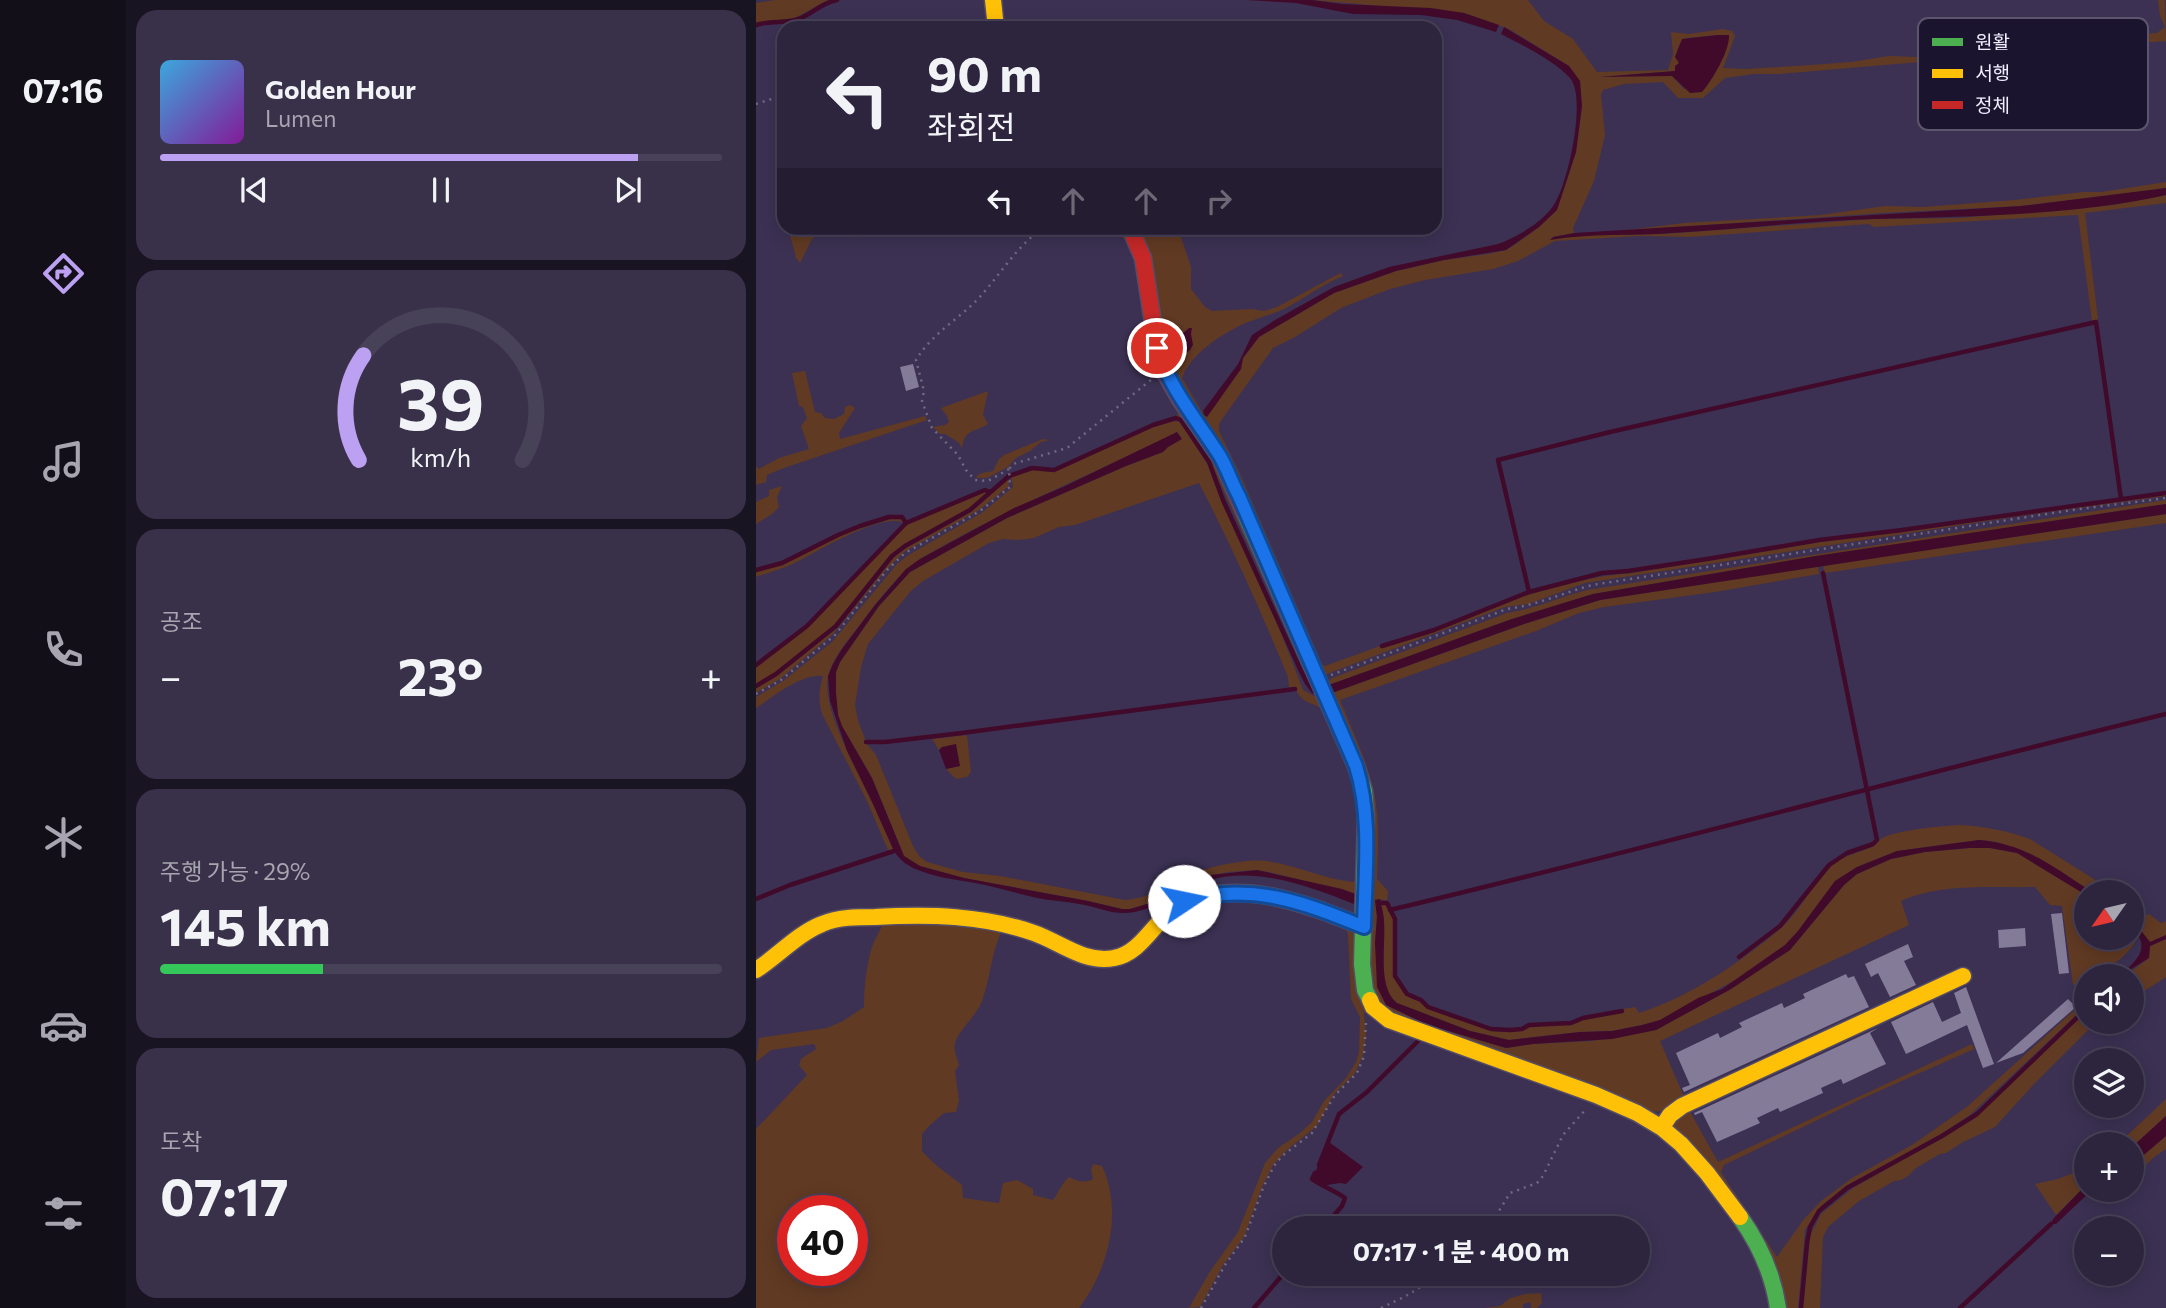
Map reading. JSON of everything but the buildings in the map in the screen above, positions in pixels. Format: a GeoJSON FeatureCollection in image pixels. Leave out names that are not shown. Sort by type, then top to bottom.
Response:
{"type":"FeatureCollection","features":[{"type":"Feature","properties":{"kind":"street"},"geometry":{"type":"LineString","coordinates":[[993,0],[995,21]]}},
{"type":"Feature","properties":{"kind":"street"},"geometry":{"type":"LineString","coordinates":[[1133,235],[1143,258],[1151,314],[1164,371],[1221,458],[1319,679],[1364,791],[1366,852],[1362,964],[1365,990],[1373,1007],[1389,1020],[1600,1096],[1662,1127],[1708,1176],[1746,1223],[1770,1268],[1778,1308]]}},
{"type":"Feature","properties":{"kind":"street"},"geometry":{"type":"LineString","coordinates":[[756,970],[804,933],[823,923],[844,918],[905,916],[992,922],[1048,937],[1081,955],[1099,960],[1128,955],[1167,912],[1184,901],[1207,894],[1265,895],[1308,905],[1364,927]]}},
{"type":"Feature","properties":{"kind":"street"},"geometry":{"type":"LineString","coordinates":[[1662,1127],[1670,1115],[1682,1106],[1963,976]]}},
{"type":"Feature","properties":{"kind":"path"},"geometry":{"type":"LineString","coordinates":[[756,104],[777,97]]}},
{"type":"Feature","properties":{"kind":"path"},"geometry":{"type":"LineString","coordinates":[[1036,235],[1018,251],[974,303],[924,346],[916,359],[925,391],[922,401],[932,428],[958,454],[975,480],[988,481],[1013,464],[1067,448],[1116,406],[1164,371]]}},
{"type":"Feature","properties":{"kind":"path"},"geometry":{"type":"LineString","coordinates":[[756,694],[781,680],[835,635],[887,570],[905,553],[980,511],[1010,487],[1009,469]]}},
{"type":"Feature","properties":{"kind":"path"},"geometry":{"type":"LineString","coordinates":[[1319,679],[1507,609],[1530,606],[1592,585],[2072,510],[2166,498]]}},
{"type":"Feature","properties":{"kind":"path"},"geometry":{"type":"LineString","coordinates":[[1201,1308],[1225,1265],[1245,1237],[1274,1166],[1282,1156],[1312,1133],[1335,1095],[1357,1073],[1364,1056],[1366,1020]]}},
{"type":"Feature","properties":{"kind":"path"},"geometry":{"type":"LineString","coordinates":[[1496,1216],[1510,1193],[1537,1183],[1563,1135],[1600,1096]]}},
{"type":"Feature","properties":{"kind":"path"},"geometry":{"type":"LineString","coordinates":[[1381,1308],[1423,1286]]}},
{"type":"Feature","properties":{"kind":"shaded area"},"geometry":{"type":"Polygon","coordinates":[[[775,0],[828,0],[795,18],[756,23],[756,3],[775,0]]]}},
{"type":"Feature","properties":{"kind":"shaded area"},"geometry":{"type":"Polygon","coordinates":[[[1246,0],[1312,0],[1431,8],[1464,13],[1499,25],[1496,32],[1457,20],[1421,15],[1353,14],[1296,3],[1246,0]]]}},
{"type":"Feature","properties":{"kind":"shaded area"},"geometry":{"type":"Polygon","coordinates":[[[1312,0],[1528,0],[1544,21],[1573,39],[1597,72],[1668,70],[1673,54],[1671,32],[1689,34],[1723,29],[1732,31],[1735,36],[1723,68],[1851,62],[1889,56],[1918,57],[1918,62],[1725,78],[1703,98],[1678,98],[1663,82],[1624,84],[1603,90],[1601,95],[1605,135],[1594,181],[1573,228],[1574,233],[1552,239],[1580,235],[1663,234],[1872,219],[1958,218],[2112,205],[2166,195],[2166,203],[2085,213],[2098,319],[2092,321],[2078,215],[1874,227],[1869,224],[1690,237],[1640,236],[1555,241],[1518,261],[1493,269],[1425,280],[1390,289],[1341,308],[1273,348],[1219,424],[1219,431],[1322,664],[1325,666],[1380,646],[1381,648],[1535,593],[1598,577],[1819,542],[2166,496],[1585,583],[1528,604],[1505,607],[1324,675],[1169,368],[1134,235],[1180,235],[1191,267],[1191,289],[1205,307],[1212,311],[1264,311],[1277,307],[1341,273],[1343,276],[1286,308],[1233,329],[1215,340],[1192,361],[1182,378],[1204,415],[1241,369],[1243,358],[1259,337],[1334,293],[1396,271],[1506,250],[1539,227],[1557,210],[1576,152],[1582,106],[1580,81],[1569,66],[1509,29],[1464,13],[1312,0]],[[1718,35],[1687,38],[1680,43],[1675,57],[1679,63],[1675,71],[1613,76],[1672,76],[1684,89],[1706,87],[1725,54],[1718,35]]]}},
{"type":"Feature","properties":{"kind":"shaded area"},"geometry":{"type":"Polygon","coordinates":[[[2158,0],[2165,0],[2166,43],[2148,42],[2148,34],[2157,33],[2165,27],[2158,0]]]}},
{"type":"Feature","properties":{"kind":"shaded area"},"geometry":{"type":"Polygon","coordinates":[[[1504,27],[1569,66],[1580,81],[1582,106],[1576,152],[1557,210],[1539,227],[1506,250],[1396,271],[1334,293],[1259,337],[1243,358],[1241,369],[1207,417],[1204,415],[1203,411],[1238,364],[1252,335],[1275,320],[1334,287],[1389,267],[1498,244],[1530,228],[1550,210],[1560,192],[1574,140],[1577,103],[1575,88],[1570,78],[1556,66],[1501,34],[1504,27]]]}},
{"type":"Feature","properties":{"kind":"shaded area"},"geometry":{"type":"Polygon","coordinates":[[[1729,35],[1727,49],[1702,92],[1690,93],[1672,76],[1599,77],[1675,71],[1675,66],[1679,63],[1675,57],[1682,39],[1729,35]]]}},
{"type":"Feature","properties":{"kind":"shaded area"},"geometry":{"type":"Polygon","coordinates":[[[2166,182],[2166,188],[2021,206],[1619,231],[1684,223],[1821,215],[1885,206],[1923,207],[2015,200],[2101,192],[2166,182]]]}},
{"type":"Feature","properties":{"kind":"shaded area"},"geometry":{"type":"Polygon","coordinates":[[[2166,188],[2166,195],[2057,211],[1849,220],[1550,240],[1574,233],[2021,206],[2166,188]]]}},
{"type":"Feature","properties":{"kind":"shaded area"},"geometry":{"type":"Polygon","coordinates":[[[790,235],[816,235],[800,263],[790,235]]]}},
{"type":"Feature","properties":{"kind":"shaded area"},"geometry":{"type":"Polygon","coordinates":[[[842,235],[872,235],[855,237],[842,235]]]}},
{"type":"Feature","properties":{"kind":"shaded area"},"geometry":{"type":"Polygon","coordinates":[[[1192,328],[1193,345],[1182,356],[1174,349],[1182,334],[1192,328]]]}},
{"type":"Feature","properties":{"kind":"shaded area"},"geometry":{"type":"Polygon","coordinates":[[[805,371],[815,412],[821,413],[825,418],[834,419],[844,414],[845,407],[850,405],[855,408],[839,433],[840,439],[925,416],[927,420],[781,469],[767,475],[766,482],[756,485],[756,466],[759,469],[779,458],[809,449],[801,426],[807,418],[803,407],[799,406],[792,373],[805,371]]]}},
{"type":"Feature","properties":{"kind":"shaded area"},"geometry":{"type":"Polygon","coordinates":[[[1164,375],[1222,472],[1355,772],[1361,806],[1363,841],[1358,913],[1354,911],[1358,895],[1354,893],[1257,870],[1211,875],[1147,904],[1122,909],[964,878],[919,866],[904,856],[872,778],[842,726],[836,693],[836,672],[840,662],[879,606],[910,572],[1007,518],[1163,452],[1181,439],[1177,432],[1015,509],[920,559],[889,588],[842,648],[828,676],[830,704],[841,737],[894,851],[888,850],[867,801],[822,714],[820,695],[823,676],[797,682],[756,708],[756,697],[783,681],[832,642],[897,564],[983,512],[1013,487],[1011,476],[1033,469],[1055,471],[1172,421],[1181,422],[1208,464],[1222,502],[1268,599],[1303,690],[1316,695],[1210,461],[1181,418],[1177,417],[1180,407],[1161,376],[1164,375]],[[1199,483],[1075,525],[1059,527],[1034,538],[1003,539],[989,543],[923,581],[910,592],[868,644],[855,705],[858,721],[867,744],[876,755],[913,846],[927,862],[963,872],[1000,876],[1125,900],[1151,894],[1204,870],[1248,861],[1275,862],[1331,878],[1359,882],[1358,796],[1350,769],[1326,713],[1301,698],[1295,687],[1289,687],[1288,677],[1235,555],[1199,483]]]}},
{"type":"Feature","properties":{"kind":"shaded area"},"geometry":{"type":"Polygon","coordinates":[[[988,391],[983,415],[988,424],[968,434],[962,448],[958,442],[940,434],[933,427],[949,422],[941,408],[988,391]]]}},
{"type":"Feature","properties":{"kind":"shaded area"},"geometry":{"type":"Polygon","coordinates":[[[1177,432],[1182,439],[1163,452],[1007,518],[910,572],[879,606],[840,662],[836,672],[836,693],[842,726],[872,778],[904,856],[920,866],[964,878],[1122,909],[1147,904],[1211,875],[1257,870],[1342,889],[1358,895],[1354,904],[1302,885],[1246,875],[1210,880],[1148,908],[1120,913],[943,877],[907,865],[894,851],[847,751],[830,701],[828,676],[842,649],[906,569],[920,559],[1014,508],[1177,432]]]}},
{"type":"Feature","properties":{"kind":"shaded area"},"geometry":{"type":"Polygon","coordinates":[[[1043,439],[1050,440],[1041,442],[1016,458],[1008,467],[987,478],[976,478],[981,473],[993,471],[1004,455],[1043,439]]]}},
{"type":"Feature","properties":{"kind":"shaded area"},"geometry":{"type":"Polygon","coordinates":[[[1008,478],[1009,486],[979,510],[904,552],[833,634],[780,679],[756,693],[756,687],[778,674],[837,626],[894,555],[970,511],[1008,478]]]}},
{"type":"Feature","properties":{"kind":"shaded area"},"geometry":{"type":"Polygon","coordinates":[[[782,486],[777,497],[779,507],[756,524],[756,502],[769,496],[769,490],[782,486]]]}},
{"type":"Feature","properties":{"kind":"shaded area"},"geometry":{"type":"Polygon","coordinates":[[[985,491],[988,493],[968,510],[891,555],[835,625],[775,674],[756,685],[756,666],[808,627],[861,567],[907,524],[985,491]]]}},
{"type":"Feature","properties":{"kind":"shaded area"},"geometry":{"type":"Polygon","coordinates":[[[2166,500],[2166,504],[1817,556],[1593,594],[1512,619],[1326,686],[1332,678],[1507,613],[1587,590],[2166,500]]]}},
{"type":"Feature","properties":{"kind":"shaded area"},"geometry":{"type":"Polygon","coordinates":[[[2166,504],[2166,514],[1600,600],[1524,624],[1329,694],[1326,686],[1512,619],[1593,594],[1816,556],[2166,504]]]}},
{"type":"Feature","properties":{"kind":"shaded area"},"geometry":{"type":"Polygon","coordinates":[[[2166,514],[2166,523],[1825,573],[1823,565],[2166,514]]]}},
{"type":"Feature","properties":{"kind":"shaded area"},"geometry":{"type":"Polygon","coordinates":[[[896,517],[901,518],[904,523],[894,521],[865,528],[793,564],[756,577],[756,571],[784,563],[839,535],[896,517]]]}},
{"type":"Feature","properties":{"kind":"shaded area"},"geometry":{"type":"Polygon","coordinates":[[[1818,565],[1819,574],[1579,613],[1536,631],[1340,700],[1359,745],[1376,803],[1377,879],[1388,891],[1387,901],[1375,901],[1375,943],[1386,1005],[1428,1025],[1506,1048],[1592,1041],[1656,1030],[1731,989],[1790,950],[1844,885],[1857,874],[1891,859],[1925,852],[1970,848],[1990,848],[2017,853],[2074,888],[2074,950],[2129,950],[2114,964],[2074,964],[2073,985],[2062,906],[2050,905],[2035,887],[1949,889],[1916,895],[1901,901],[1909,925],[1660,1041],[1685,1099],[1663,1111],[1649,1112],[1381,1008],[1370,982],[1370,830],[1329,694],[1524,624],[1600,600],[1818,565]]]}},
{"type":"Feature","properties":{"kind":"shaded area"},"geometry":{"type":"Polygon","coordinates":[[[967,735],[971,772],[967,777],[956,779],[946,769],[960,766],[942,747],[939,750],[932,739],[967,735]]]}},
{"type":"Feature","properties":{"kind":"shaded area"},"geometry":{"type":"Polygon","coordinates":[[[956,744],[960,766],[946,769],[939,750],[956,744]]]}},
{"type":"Feature","properties":{"kind":"shaded area"},"geometry":{"type":"Polygon","coordinates":[[[1959,825],[2013,834],[2030,839],[2095,880],[2074,880],[1997,842],[1979,840],[1897,851],[1857,867],[1835,881],[1785,945],[1737,979],[1660,1020],[1612,1031],[1509,1040],[1470,1031],[1397,1003],[1385,984],[1381,903],[1385,904],[1394,920],[1394,977],[1406,995],[1431,1010],[1493,1031],[1509,1032],[1532,1026],[1573,1024],[1583,1019],[1635,1007],[1639,1013],[1695,988],[1764,942],[1787,922],[1823,874],[1840,859],[1868,849],[1887,836],[1918,829],[1959,825]]]}},
{"type":"Feature","properties":{"kind":"shaded area"},"geometry":{"type":"Polygon","coordinates":[[[1979,840],[1996,842],[2039,858],[2074,880],[2074,888],[2017,853],[1990,848],[1925,852],[1891,859],[1857,874],[1844,885],[1790,950],[1731,989],[1656,1030],[1612,1039],[1506,1048],[1428,1025],[1386,1005],[1377,987],[1375,900],[1380,899],[1384,918],[1385,977],[1391,996],[1397,1003],[1470,1031],[1509,1040],[1612,1031],[1642,1025],[1660,1020],[1698,998],[1722,989],[1785,945],[1835,881],[1857,867],[1897,851],[1979,840]]]}},
{"type":"Feature","properties":{"kind":"shaded area"},"geometry":{"type":"Polygon","coordinates":[[[2149,914],[2161,923],[2166,921],[2166,935],[2150,942],[2144,934],[2144,916],[2149,914]]]}},
{"type":"Feature","properties":{"kind":"shaded area"},"geometry":{"type":"Polygon","coordinates":[[[884,918],[1004,927],[996,945],[982,1001],[955,1043],[959,1065],[955,1071],[959,1100],[956,1112],[944,1113],[922,1134],[922,1151],[962,1185],[963,1198],[999,1203],[1003,1183],[1017,1180],[1033,1189],[1033,1195],[1053,1200],[1069,1177],[1090,1181],[1093,1179],[1093,1164],[1102,1166],[1111,1202],[1110,1239],[1098,1276],[1079,1308],[756,1308],[756,1129],[807,1075],[799,1065],[801,1059],[816,1049],[814,1044],[771,1050],[756,1062],[759,1038],[827,1028],[864,1007],[872,946],[884,918]]]}},
{"type":"Feature","properties":{"kind":"shaded area"},"geometry":{"type":"Polygon","coordinates":[[[1345,923],[1356,930],[1366,1035],[1363,1055],[1355,1073],[1334,1094],[1317,1126],[1273,1165],[1244,1237],[1223,1265],[1200,1307],[1189,1308],[1209,1273],[1238,1232],[1265,1163],[1278,1148],[1312,1122],[1324,1101],[1346,1078],[1356,1062],[1359,1052],[1360,1017],[1351,999],[1345,923]]]}},
{"type":"Feature","properties":{"kind":"shaded area"},"geometry":{"type":"Polygon","coordinates":[[[2144,934],[2150,942],[2166,935],[2166,939],[2150,946],[2149,958],[2139,964],[2132,964],[2141,950],[2144,950],[2144,934]]]}},
{"type":"Feature","properties":{"kind":"shaded area"},"geometry":{"type":"Polygon","coordinates":[[[2166,939],[2166,977],[2144,991],[2144,964],[2141,964],[2149,958],[2150,946],[2166,939]]]}},
{"type":"Feature","properties":{"kind":"shaded area"},"geometry":{"type":"Polygon","coordinates":[[[2074,1010],[2074,1017],[1970,1115],[1940,1135],[1846,1186],[1821,1206],[1805,1230],[1798,1308],[1783,1308],[1777,1279],[1673,1130],[1673,1121],[1688,1108],[1718,1162],[1972,1044],[1974,1049],[1861,1099],[1724,1165],[1721,1172],[1777,1257],[1804,1219],[1821,1201],[1852,1178],[1912,1145],[1968,1106],[2074,1010]]]}},
{"type":"Feature","properties":{"kind":"shaded area"},"geometry":{"type":"Polygon","coordinates":[[[2074,1023],[2074,1034],[2084,1034],[1995,1127],[1940,1154],[1908,1176],[1859,1201],[1828,1227],[1823,1237],[1820,1308],[1803,1308],[1810,1236],[1821,1214],[1853,1188],[1972,1120],[2074,1023]]]}},
{"type":"Feature","properties":{"kind":"shaded area"},"geometry":{"type":"Polygon","coordinates":[[[2166,1099],[2166,1116],[2144,1136],[2144,1132],[2131,1132],[2166,1099]]]}},
{"type":"Feature","properties":{"kind":"shaded area"},"geometry":{"type":"Polygon","coordinates":[[[2166,1116],[2166,1136],[2144,1155],[2144,1136],[2166,1116]]]}},
{"type":"Feature","properties":{"kind":"shaded area"},"geometry":{"type":"Polygon","coordinates":[[[2166,1136],[2166,1149],[2144,1167],[2144,1155],[2166,1136]]]}},
{"type":"Feature","properties":{"kind":"shaded area"},"geometry":{"type":"Polygon","coordinates":[[[1329,1142],[1363,1167],[1346,1184],[1321,1186],[1312,1179],[1329,1142]]]}},
{"type":"Feature","properties":{"kind":"shaded area"},"geometry":{"type":"Polygon","coordinates":[[[2074,1173],[2074,1197],[2056,1215],[2035,1184],[2074,1173]]]}},
{"type":"Feature","properties":{"kind":"shaded area"},"geometry":{"type":"Polygon","coordinates":[[[2074,1197],[2074,1202],[2079,1202],[2056,1224],[2051,1224],[2074,1197]]]}},
{"type":"Feature","properties":{"kind":"shaded area"},"geometry":{"type":"Polygon","coordinates":[[[1541,1293],[1542,1303],[1537,1308],[1531,1308],[1530,1302],[1523,1304],[1523,1308],[1485,1308],[1500,1306],[1510,1298],[1541,1293]]]}},
{"type":"Feature","properties":{"kind":"waterway"},"geometry":{"type":"LineString","coordinates":[[790,21],[837,0]]}},
{"type":"Feature","properties":{"kind":"waterway"},"geometry":{"type":"LineString","coordinates":[[756,25],[777,22]]}},
{"type":"Feature","properties":{"kind":"waterway"},"geometry":{"type":"LineString","coordinates":[[1529,592],[1498,460],[2096,322],[2121,499]]}},
{"type":"Feature","properties":{"kind":"waterway"},"geometry":{"type":"LineString","coordinates":[[756,686],[776,674],[836,626],[892,556],[970,510],[1009,476],[1032,468],[1054,470],[1153,425],[1176,418],[1181,420],[1209,462],[1223,500],[1300,669],[1313,691]]}},
{"type":"Feature","properties":{"kind":"waterway"},"geometry":{"type":"LineString","coordinates":[[756,665],[807,626],[906,523],[985,490],[990,492]]}},
{"type":"Feature","properties":{"kind":"waterway"},"geometry":{"type":"LineString","coordinates":[[1382,646],[1434,630],[1529,592],[1602,573],[1819,540],[2166,493]]}},
{"type":"Feature","properties":{"kind":"waterway"},"geometry":{"type":"LineString","coordinates":[[756,570],[782,563],[860,526],[889,517],[902,517],[906,523]]}},
{"type":"Feature","properties":{"kind":"waterway"},"geometry":{"type":"LineString","coordinates":[[1739,957],[1780,926],[1829,865],[1847,853],[1877,840],[1823,573]]}},
{"type":"Feature","properties":{"kind":"waterway"},"geometry":{"type":"LineString","coordinates":[[866,742],[962,733],[1295,689]]}},
{"type":"Feature","properties":{"kind":"waterway"},"geometry":{"type":"LineString","coordinates":[[1390,910],[2166,714]]}},
{"type":"Feature","properties":{"kind":"waterway"},"geometry":{"type":"LineString","coordinates":[[756,899],[894,851]]}},
{"type":"Feature","properties":{"kind":"waterway"},"geometry":{"type":"LineString","coordinates":[[1381,903],[1387,903],[1395,919],[1395,976],[1407,994],[1421,1000],[1428,1007],[1491,1029],[1510,1030],[1529,1025],[1571,1023],[1583,1018],[1622,1011]]}},
{"type":"Feature","properties":{"kind":"waterway"},"geometry":{"type":"LineString","coordinates":[[1801,1308],[1807,1243],[1810,1227],[1819,1211],[1847,1188],[1977,1114],[2074,1021]]}},
{"type":"Feature","properties":{"kind":"waterway"},"geometry":{"type":"LineString","coordinates":[[1319,1165],[1339,1114],[1367,1092],[1419,1040]]}},
{"type":"Feature","properties":{"kind":"waterway"},"geometry":{"type":"LineString","coordinates":[[1315,1173],[1312,1179],[1345,1198],[1333,1216]]}},
{"type":"Feature","properties":{"kind":"waterway"},"geometry":{"type":"LineString","coordinates":[[1960,1308],[2051,1224]]}},
{"type":"Feature","properties":{"kind":"waterway"},"geometry":{"type":"LineString","coordinates":[[1254,1308],[1273,1286]]}},
{"type":"Feature","properties":{"kind":"traffic: fast"},"geometry":{"type":"LineString","coordinates":[[1245,513],[1356,766],[1364,791],[1366,815],[1362,964],[1365,990],[1370,1000]]}},
{"type":"Feature","properties":{"kind":"traffic: fast"},"geometry":{"type":"LineString","coordinates":[[1184,902],[1230,893],[1276,897],[1364,927]]}},
{"type":"Feature","properties":{"kind":"traffic: fast"},"geometry":{"type":"LineString","coordinates":[[1740,1217],[1765,1260],[1778,1308]]}},
{"type":"Feature","properties":{"kind":"traffic: slow"},"geometry":{"type":"LineString","coordinates":[[993,0],[995,21]]}},
{"type":"Feature","properties":{"kind":"traffic: slow"},"geometry":{"type":"LineString","coordinates":[[756,970],[813,928],[834,920],[861,917],[935,916],[995,922],[1034,933],[1083,955],[1114,958],[1134,949],[1165,916],[1184,902]]}},
{"type":"Feature","properties":{"kind":"traffic: slow"},"geometry":{"type":"LineString","coordinates":[[1662,1127],[1670,1115],[1682,1106],[1963,976]]}},
{"type":"Feature","properties":{"kind":"traffic: slow"},"geometry":{"type":"LineString","coordinates":[[1370,1000],[1373,1007],[1389,1020],[1596,1095],[1637,1113],[1662,1128],[1681,1144],[1740,1217]]}},
{"type":"Feature","properties":{"kind":"traffic: jam"},"geometry":{"type":"LineString","coordinates":[[1133,235],[1143,258],[1157,348],[1164,371],[1221,458],[1245,513]]}},
{"type":"Feature","properties":{"kind":"route"},"geometry":{"type":"LineString","coordinates":[[1157,348],[1164,371],[1221,458],[1239,496],[1346,740],[1364,791],[1366,815],[1364,927],[1308,905],[1265,895],[1207,894],[1184,901]]}}]}
